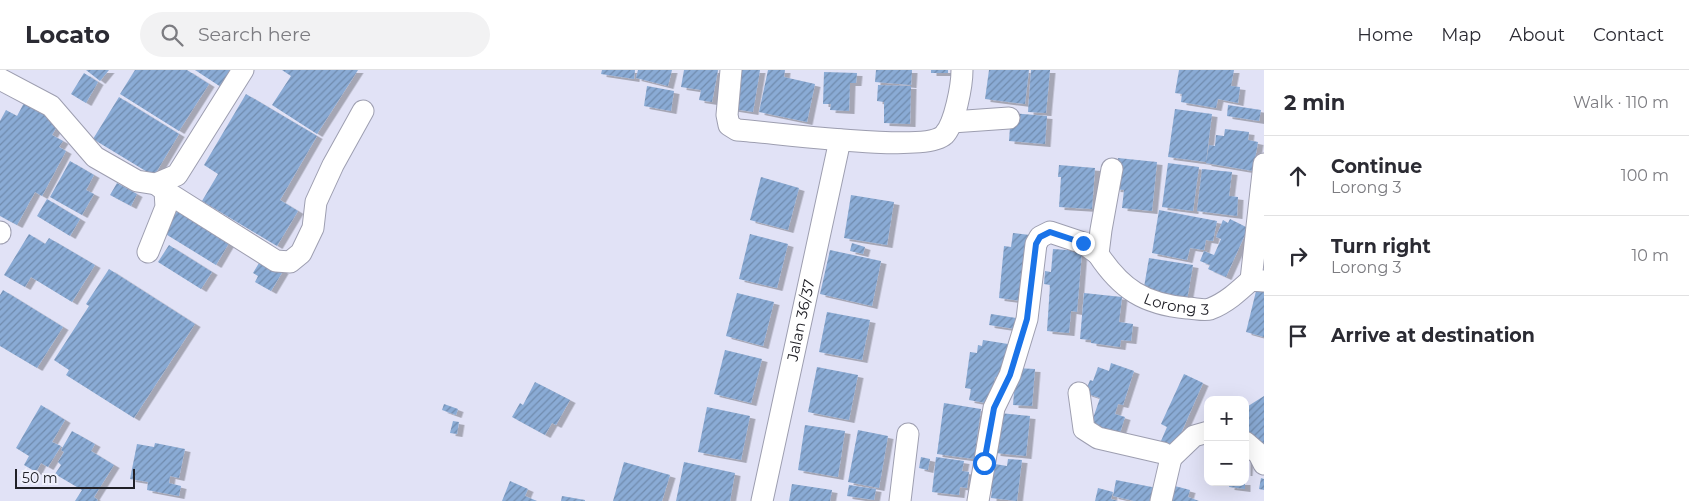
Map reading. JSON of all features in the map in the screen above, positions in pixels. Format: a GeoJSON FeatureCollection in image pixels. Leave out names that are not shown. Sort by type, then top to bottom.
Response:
{"type":"FeatureCollection","features":[{"type":"Feature","properties":{"kind":"street"},"geometry":{"type":"LineString","coordinates":[[160,188],[176,175],[243,70]]}},
{"type":"Feature","properties":{"kind":"street"},"geometry":{"type":"LineString","coordinates":[[730,70],[727,115],[729,125],[738,130],[840,140],[913,143],[933,141],[944,136],[952,122],[962,81],[962,70]]}},
{"type":"Feature","properties":{"kind":"street"},"geometry":{"type":"LineString","coordinates":[[0,79],[51,106],[95,157],[136,180],[160,188],[276,261],[290,262],[301,253],[313,228],[316,202],[333,164],[363,111]]}},
{"type":"Feature","properties":{"kind":"street"},"geometry":{"type":"LineString","coordinates":[[952,122],[1009,118]]}},
{"type":"Feature","properties":{"kind":"street","name":"Jalan 36/37"},"geometry":{"type":"LineString","coordinates":[[762,501],[840,140]]}},
{"type":"Feature","properties":{"kind":"street"},"geometry":{"type":"LineString","coordinates":[[1258,280],[1264,164]]}},
{"type":"Feature","properties":{"kind":"street"},"geometry":{"type":"LineString","coordinates":[[1098,254],[1112,169]]}},
{"type":"Feature","properties":{"kind":"street"},"geometry":{"type":"LineString","coordinates":[[148,252],[166,206],[160,188]]}},
{"type":"Feature","properties":{"kind":"street","name":"Lorong 3"},"geometry":{"type":"LineString","coordinates":[[978,501],[994,408],[1010,375],[1027,319],[1036,244],[1040,237],[1050,232],[1083,243],[1098,254],[1110,273],[1127,289],[1150,300],[1177,307],[1208,310],[1258,280]]}},
{"type":"Feature","properties":{"kind":"street"},"geometry":{"type":"LineString","coordinates":[[1078,393],[1084,429],[1098,438],[1163,453],[1171,458]]}},
{"type":"Feature","properties":{"kind":"street"},"geometry":{"type":"LineString","coordinates":[[1161,501],[1171,458],[1194,436],[1204,433]]}},
{"type":"Feature","properties":{"kind":"street"},"geometry":{"type":"LineString","coordinates":[[900,501],[908,434]]}},
{"type":"Feature","properties":{"kind":"street"},"geometry":{"type":"LineString","coordinates":[[1249,445],[1259,454],[1264,464]]}},
{"type":"Feature","properties":{"kind":"building"},"geometry":{"type":"Polygon","coordinates":[[[86,70],[109,70],[100,81],[86,70]]]}},
{"type":"Feature","properties":{"kind":"building"},"geometry":{"type":"Polygon","coordinates":[[[135,70],[187,70],[209,84],[179,131],[120,94],[135,70]]]}},
{"type":"Feature","properties":{"kind":"building"},"geometry":{"type":"Polygon","coordinates":[[[195,70],[231,70],[221,87],[195,70]]]}},
{"type":"Feature","properties":{"kind":"building"},"geometry":{"type":"Polygon","coordinates":[[[282,70],[358,70],[317,134],[272,105],[291,76],[282,70]]]}},
{"type":"Feature","properties":{"kind":"building"},"geometry":{"type":"Polygon","coordinates":[[[602,70],[635,70],[634,79],[601,74],[602,70]]]}},
{"type":"Feature","properties":{"kind":"building"},"geometry":{"type":"Polygon","coordinates":[[[638,70],[672,70],[668,86],[636,78],[638,70]]]}},
{"type":"Feature","properties":{"kind":"building"},"geometry":{"type":"Polygon","coordinates":[[[684,70],[718,70],[712,102],[699,100],[701,90],[681,87],[684,70]]]}},
{"type":"Feature","properties":{"kind":"building"},"geometry":{"type":"Polygon","coordinates":[[[734,70],[760,70],[753,112],[728,108],[734,70]]]}},
{"type":"Feature","properties":{"kind":"building"},"geometry":{"type":"Polygon","coordinates":[[[768,70],[785,70],[784,77],[815,84],[807,122],[759,112],[768,70]]]}},
{"type":"Feature","properties":{"kind":"building"},"geometry":{"type":"Polygon","coordinates":[[[876,70],[912,70],[911,85],[875,82],[876,70]]]}},
{"type":"Feature","properties":{"kind":"building"},"geometry":{"type":"Polygon","coordinates":[[[931,70],[948,70],[948,73],[931,73],[931,70]]]}},
{"type":"Feature","properties":{"kind":"building"},"geometry":{"type":"Polygon","coordinates":[[[989,70],[1029,70],[1025,104],[985,99],[989,70]]]}},
{"type":"Feature","properties":{"kind":"building"},"geometry":{"type":"Polygon","coordinates":[[[1031,70],[1050,70],[1046,113],[1028,112],[1031,70]]]}},
{"type":"Feature","properties":{"kind":"building"},"geometry":{"type":"Polygon","coordinates":[[[1179,70],[1234,70],[1231,86],[1240,87],[1238,103],[1218,99],[1216,108],[1181,102],[1182,94],[1175,93],[1179,70]]]}},
{"type":"Feature","properties":{"kind":"building"},"geometry":{"type":"Polygon","coordinates":[[[824,72],[857,73],[856,83],[850,83],[849,111],[830,110],[831,104],[823,104],[824,72]]]}},
{"type":"Feature","properties":{"kind":"building"},"geometry":{"type":"Polygon","coordinates":[[[84,73],[98,82],[86,103],[71,94],[84,73]]]}},
{"type":"Feature","properties":{"kind":"building"},"geometry":{"type":"Polygon","coordinates":[[[878,85],[911,86],[910,124],[884,123],[884,102],[877,101],[878,85]]]}},
{"type":"Feature","properties":{"kind":"building"},"geometry":{"type":"Polygon","coordinates":[[[647,86],[674,91],[671,111],[644,106],[647,86]]]}},
{"type":"Feature","properties":{"kind":"building"},"geometry":{"type":"Polygon","coordinates":[[[246,94],[317,136],[280,200],[298,211],[277,246],[202,201],[218,174],[204,165],[246,94]]]}},
{"type":"Feature","properties":{"kind":"building"},"geometry":{"type":"Polygon","coordinates":[[[119,97],[179,134],[154,176],[93,139],[119,97]]]}},
{"type":"Feature","properties":{"kind":"building"},"geometry":{"type":"Polygon","coordinates":[[[24,103],[59,123],[52,135],[63,141],[59,147],[66,151],[42,196],[35,192],[17,225],[0,216],[0,121],[6,110],[17,116],[24,103]]]}},
{"type":"Feature","properties":{"kind":"building"},"geometry":{"type":"Polygon","coordinates":[[[1228,105],[1261,110],[1259,121],[1227,116],[1228,105]]]}},
{"type":"Feature","properties":{"kind":"building"},"geometry":{"type":"Polygon","coordinates":[[[1175,109],[1212,114],[1206,162],[1168,157],[1175,109]]]}},
{"type":"Feature","properties":{"kind":"building"},"geometry":{"type":"Polygon","coordinates":[[[1011,113],[1047,116],[1045,144],[1009,141],[1011,113]]]}},
{"type":"Feature","properties":{"kind":"building"},"geometry":{"type":"Polygon","coordinates":[[[1225,129],[1249,132],[1248,140],[1258,142],[1253,171],[1206,163],[1209,145],[1215,146],[1216,135],[1224,136],[1225,129]]]}},
{"type":"Feature","properties":{"kind":"building"},"geometry":{"type":"Polygon","coordinates":[[[1118,158],[1157,162],[1152,211],[1122,208],[1124,190],[1115,189],[1118,158]]]}},
{"type":"Feature","properties":{"kind":"building"},"geometry":{"type":"Polygon","coordinates":[[[70,161],[94,175],[86,190],[94,194],[82,215],[50,197],[70,161]]]}},
{"type":"Feature","properties":{"kind":"building"},"geometry":{"type":"Polygon","coordinates":[[[1168,163],[1199,167],[1193,211],[1162,207],[1168,163]]]}},
{"type":"Feature","properties":{"kind":"building"},"geometry":{"type":"Polygon","coordinates":[[[1059,165],[1095,168],[1092,209],[1059,207],[1061,177],[1058,177],[1059,165]]]}},
{"type":"Feature","properties":{"kind":"building"},"geometry":{"type":"Polygon","coordinates":[[[1202,169],[1232,172],[1229,196],[1238,197],[1237,216],[1197,211],[1202,169]]]}},
{"type":"Feature","properties":{"kind":"building"},"geometry":{"type":"Polygon","coordinates":[[[761,177],[799,188],[788,230],[750,220],[761,177]]]}},
{"type":"Feature","properties":{"kind":"building"},"geometry":{"type":"Polygon","coordinates":[[[117,183],[137,194],[131,206],[110,195],[117,183]]]}},
{"type":"Feature","properties":{"kind":"building"},"geometry":{"type":"Polygon","coordinates":[[[851,195],[894,202],[887,245],[844,238],[851,195]]]}},
{"type":"Feature","properties":{"kind":"building"},"geometry":{"type":"Polygon","coordinates":[[[47,199],[80,219],[70,236],[37,216],[47,199]]]}},
{"type":"Feature","properties":{"kind":"building"},"geometry":{"type":"Polygon","coordinates":[[[1159,210],[1217,221],[1213,241],[1206,240],[1204,250],[1190,248],[1187,260],[1152,253],[1159,210]]]}},
{"type":"Feature","properties":{"kind":"building"},"geometry":{"type":"Polygon","coordinates":[[[177,211],[229,243],[216,265],[164,233],[177,211]]]}},
{"type":"Feature","properties":{"kind":"building"},"geometry":{"type":"Polygon","coordinates":[[[1230,219],[1248,228],[1226,277],[1208,269],[1210,265],[1200,261],[1204,251],[1214,255],[1221,239],[1216,237],[1223,220],[1228,223],[1230,219]]]}},
{"type":"Feature","properties":{"kind":"building"},"geometry":{"type":"Polygon","coordinates":[[[1013,233],[1030,235],[1023,301],[999,298],[1004,246],[1011,247],[1013,233]]]}},
{"type":"Feature","properties":{"kind":"building"},"geometry":{"type":"Polygon","coordinates":[[[29,234],[45,244],[49,238],[95,265],[72,302],[31,277],[25,287],[4,275],[29,234]]]}},
{"type":"Feature","properties":{"kind":"building"},"geometry":{"type":"Polygon","coordinates":[[[750,234],[788,244],[777,288],[739,279],[750,234]]]}},
{"type":"Feature","properties":{"kind":"building"},"geometry":{"type":"Polygon","coordinates":[[[852,243],[865,247],[863,254],[850,251],[852,243]]]}},
{"type":"Feature","properties":{"kind":"building"},"geometry":{"type":"Polygon","coordinates":[[[169,245],[212,272],[201,289],[158,262],[169,245]]]}},
{"type":"Feature","properties":{"kind":"building"},"geometry":{"type":"Polygon","coordinates":[[[1053,249],[1082,251],[1077,312],[1071,311],[1069,333],[1047,331],[1050,285],[1044,284],[1045,271],[1051,272],[1053,249]]]}},
{"type":"Feature","properties":{"kind":"building"},"geometry":{"type":"Polygon","coordinates":[[[830,250],[881,261],[872,306],[820,294],[830,250]]]}},
{"type":"Feature","properties":{"kind":"building"},"geometry":{"type":"Polygon","coordinates":[[[262,258],[283,271],[271,291],[255,282],[258,276],[253,273],[262,258]]]}},
{"type":"Feature","properties":{"kind":"building"},"geometry":{"type":"Polygon","coordinates":[[[1149,258],[1193,265],[1187,300],[1143,293],[1149,258]]]}},
{"type":"Feature","properties":{"kind":"building"},"geometry":{"type":"Polygon","coordinates":[[[109,269],[195,324],[134,418],[66,375],[69,370],[54,360],[89,306],[86,304],[109,269]]]}},
{"type":"Feature","properties":{"kind":"building"},"geometry":{"type":"Polygon","coordinates":[[[1258,283],[1264,285],[1264,337],[1246,332],[1258,283]]]}},
{"type":"Feature","properties":{"kind":"building"},"geometry":{"type":"Polygon","coordinates":[[[3,290],[63,327],[37,368],[0,346],[0,295],[3,290]]]}},
{"type":"Feature","properties":{"kind":"building"},"geometry":{"type":"Polygon","coordinates":[[[737,293],[774,302],[763,346],[726,336],[737,293]]]}},
{"type":"Feature","properties":{"kind":"building"},"geometry":{"type":"Polygon","coordinates":[[[1084,293],[1122,297],[1119,322],[1133,324],[1131,341],[1121,340],[1120,347],[1091,343],[1091,340],[1080,339],[1084,293]]]}},
{"type":"Feature","properties":{"kind":"building"},"geometry":{"type":"Polygon","coordinates":[[[827,312],[870,320],[862,360],[819,352],[827,312]]]}},
{"type":"Feature","properties":{"kind":"building"},"geometry":{"type":"Polygon","coordinates":[[[991,314],[1016,318],[1015,329],[989,325],[991,314]]]}},
{"type":"Feature","properties":{"kind":"building"},"geometry":{"type":"Polygon","coordinates":[[[983,340],[1008,344],[1002,378],[995,377],[991,404],[969,400],[971,389],[965,388],[970,352],[977,353],[978,345],[982,346],[983,340]]]}},
{"type":"Feature","properties":{"kind":"building"},"geometry":{"type":"Polygon","coordinates":[[[725,350],[762,359],[751,403],[714,394],[725,350]]]}},
{"type":"Feature","properties":{"kind":"building"},"geometry":{"type":"Polygon","coordinates":[[[1111,363],[1134,371],[1123,405],[1118,404],[1115,414],[1125,417],[1118,439],[1091,424],[1100,398],[1085,393],[1090,380],[1093,381],[1098,367],[1109,371],[1111,363]]]}},
{"type":"Feature","properties":{"kind":"building"},"geometry":{"type":"Polygon","coordinates":[[[817,367],[858,375],[849,420],[808,412],[817,367]]]}},
{"type":"Feature","properties":{"kind":"building"},"geometry":{"type":"Polygon","coordinates":[[[1016,368],[1035,369],[1032,406],[1013,405],[1016,368]]]}},
{"type":"Feature","properties":{"kind":"building"},"geometry":{"type":"Polygon","coordinates":[[[1184,374],[1203,383],[1175,447],[1161,441],[1167,427],[1161,424],[1184,374]]]}},
{"type":"Feature","properties":{"kind":"building"},"geometry":{"type":"Polygon","coordinates":[[[535,382],[570,400],[556,425],[552,423],[545,435],[512,417],[520,403],[523,405],[535,382]]]}},
{"type":"Feature","properties":{"kind":"building"},"geometry":{"type":"Polygon","coordinates":[[[1264,396],[1264,448],[1258,451],[1249,437],[1249,405],[1264,396]]]}},
{"type":"Feature","properties":{"kind":"building"},"geometry":{"type":"Polygon","coordinates":[[[944,403],[981,409],[974,459],[937,454],[944,403]]]}},
{"type":"Feature","properties":{"kind":"building"},"geometry":{"type":"Polygon","coordinates":[[[444,404],[458,409],[456,415],[442,410],[444,404]]]}},
{"type":"Feature","properties":{"kind":"building"},"geometry":{"type":"Polygon","coordinates":[[[41,405],[65,420],[52,442],[61,446],[48,467],[41,463],[36,472],[24,465],[29,456],[16,448],[41,405]]]}},
{"type":"Feature","properties":{"kind":"building"},"geometry":{"type":"Polygon","coordinates":[[[707,407],[750,416],[741,460],[698,452],[707,407]]]}},
{"type":"Feature","properties":{"kind":"building"},"geometry":{"type":"Polygon","coordinates":[[[999,413],[1030,416],[1026,456],[995,453],[999,413]]]}},
{"type":"Feature","properties":{"kind":"building"},"geometry":{"type":"Polygon","coordinates":[[[453,421],[459,422],[457,434],[450,433],[453,421]]]}},
{"type":"Feature","properties":{"kind":"building"},"geometry":{"type":"Polygon","coordinates":[[[805,425],[845,431],[838,477],[798,470],[805,425]]]}},
{"type":"Feature","properties":{"kind":"building"},"geometry":{"type":"Polygon","coordinates":[[[858,430],[888,436],[879,488],[848,482],[858,430]]]}},
{"type":"Feature","properties":{"kind":"building"},"geometry":{"type":"Polygon","coordinates":[[[72,431],[95,444],[91,451],[114,465],[94,497],[97,501],[75,501],[82,490],[55,474],[61,465],[58,462],[64,452],[61,450],[72,431]]]}},
{"type":"Feature","properties":{"kind":"building"},"geometry":{"type":"Polygon","coordinates":[[[155,443],[185,449],[179,478],[170,476],[169,483],[181,486],[179,496],[147,490],[148,482],[130,479],[137,444],[154,447],[155,443]]]}},
{"type":"Feature","properties":{"kind":"building"},"geometry":{"type":"Polygon","coordinates":[[[921,457],[930,459],[928,470],[919,468],[921,457]]]}},
{"type":"Feature","properties":{"kind":"building"},"geometry":{"type":"Polygon","coordinates":[[[936,457],[964,461],[962,471],[969,472],[967,488],[960,487],[959,495],[932,492],[936,457]]]}},
{"type":"Feature","properties":{"kind":"building"},"geometry":{"type":"Polygon","coordinates":[[[1008,459],[1022,460],[1017,501],[991,498],[992,490],[983,488],[985,473],[994,474],[995,464],[1007,466],[1008,459]]]}},
{"type":"Feature","properties":{"kind":"building"},"geometry":{"type":"Polygon","coordinates":[[[624,462],[670,475],[662,501],[613,501],[624,462]]]}},
{"type":"Feature","properties":{"kind":"building"},"geometry":{"type":"Polygon","coordinates":[[[684,462],[735,473],[730,501],[676,501],[684,462]]]}},
{"type":"Feature","properties":{"kind":"building"},"geometry":{"type":"Polygon","coordinates":[[[1261,478],[1264,479],[1264,490],[1259,489],[1261,478]]]}},
{"type":"Feature","properties":{"kind":"building"},"geometry":{"type":"Polygon","coordinates":[[[1116,480],[1157,488],[1155,501],[1134,501],[1113,496],[1116,480]]]}},
{"type":"Feature","properties":{"kind":"building"},"geometry":{"type":"Polygon","coordinates":[[[510,481],[528,489],[525,496],[537,501],[502,501],[510,481]]]}},
{"type":"Feature","properties":{"kind":"building"},"geometry":{"type":"Polygon","coordinates":[[[792,484],[832,490],[830,501],[789,501],[792,484]]]}},
{"type":"Feature","properties":{"kind":"building"},"geometry":{"type":"Polygon","coordinates":[[[849,485],[876,489],[874,500],[847,496],[849,485]]]}},
{"type":"Feature","properties":{"kind":"building"},"geometry":{"type":"Polygon","coordinates":[[[1171,485],[1190,490],[1188,497],[1199,501],[1166,501],[1171,485]]]}},
{"type":"Feature","properties":{"kind":"building"},"geometry":{"type":"Polygon","coordinates":[[[1245,486],[1245,489],[1229,487],[1245,486]]]}},
{"type":"Feature","properties":{"kind":"building"},"geometry":{"type":"Polygon","coordinates":[[[1098,488],[1113,492],[1111,499],[1118,501],[1095,501],[1098,488]]]}},
{"type":"Feature","properties":{"kind":"building"},"geometry":{"type":"Polygon","coordinates":[[[562,496],[585,500],[585,501],[561,501],[562,496]]]}},
{"type":"Feature","properties":{"kind":"route"},"geometry":{"type":"LineString","coordinates":[[984,463],[994,408],[1010,375],[1027,319],[1036,244],[1040,237],[1050,232],[1083,243]]}}]}
